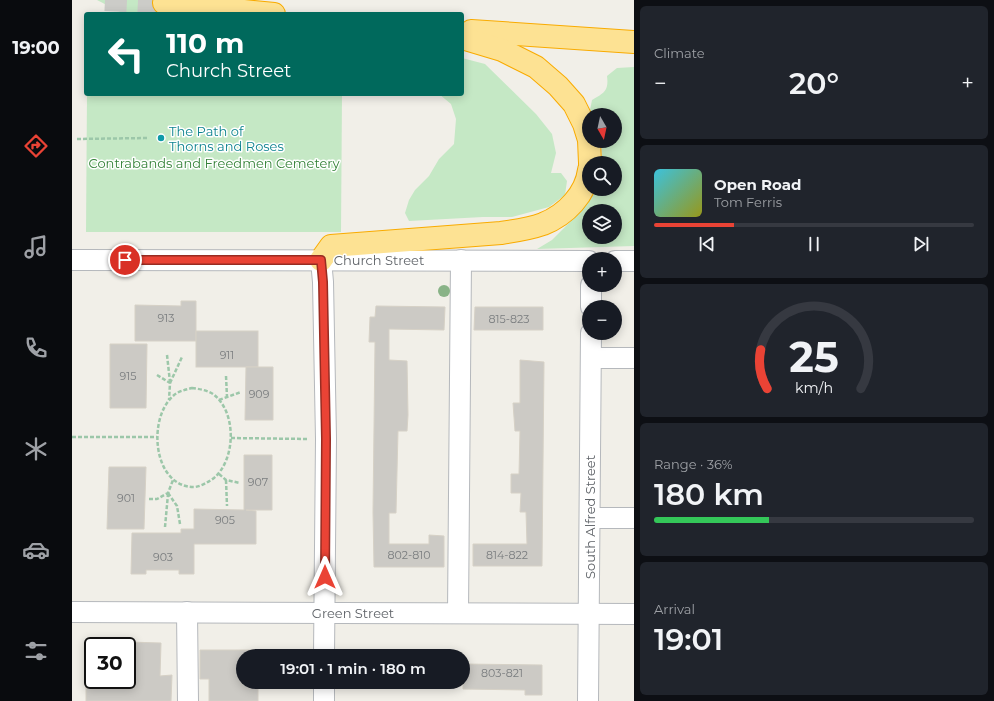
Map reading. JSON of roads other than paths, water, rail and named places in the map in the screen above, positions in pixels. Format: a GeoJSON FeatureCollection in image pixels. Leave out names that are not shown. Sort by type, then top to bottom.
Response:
{"type":"FeatureCollection","features":[{"type":"Feature","properties":{"kind":"highway"},"geometry":{"type":"LineString","coordinates":[[164,3],[254,12]]}},
{"type":"Feature","properties":{"kind":"highway"},"geometry":{"type":"LineString","coordinates":[[464,31],[634,42]]}},
{"type":"Feature","properties":{"kind":"highway"},"geometry":{"type":"LineString","coordinates":[[464,39],[502,50],[536,67],[558,86],[574,104],[584,124],[589,140],[590,156]]}},
{"type":"Feature","properties":{"kind":"highway"},"geometry":{"type":"LineString","coordinates":[[321,260],[331,246],[523,230],[544,223],[562,214],[578,198],[582,191]]}},
{"type":"Feature","properties":{"kind":"street","name":"Church Street"},"geometry":{"type":"LineString","coordinates":[[72,260],[582,261]]}},
{"type":"Feature","properties":{"kind":"street"},"geometry":{"type":"LineString","coordinates":[[321,260],[323,282],[326,439],[324,649]]}},
{"type":"Feature","properties":{"kind":"street"},"geometry":{"type":"LineString","coordinates":[[458,613],[461,260]]}},
{"type":"Feature","properties":{"kind":"street"},"geometry":{"type":"LineString","coordinates":[[622,261],[634,261]]}},
{"type":"Feature","properties":{"kind":"street","name":"South Alfred Street"},"geometry":{"type":"LineString","coordinates":[[588,701],[591,340]]}},
{"type":"Feature","properties":{"kind":"street"},"geometry":{"type":"LineString","coordinates":[[591,358],[634,358]]}},
{"type":"Feature","properties":{"kind":"street"},"geometry":{"type":"LineString","coordinates":[[590,518],[634,518]]}},
{"type":"Feature","properties":{"kind":"street","name":"Green Street"},"geometry":{"type":"LineString","coordinates":[[72,612],[634,614]]}},
{"type":"Feature","properties":{"kind":"street"},"geometry":{"type":"LineString","coordinates":[[187,612],[188,701]]}},
{"type":"Feature","properties":{"kind":"street"},"geometry":{"type":"LineString","coordinates":[[324,689],[324,701]]}},
{"type":"Feature","properties":{"kind":"tunnel"},"geometry":{"type":"LineString","coordinates":[[105,0],[164,3]]}},
{"type":"Feature","properties":{"kind":"place","name":"The Path of Thorns and Roses"},"geometry":{"type":"Point","coordinates":[161,138]}},
{"type":"Feature","properties":{"kind":"park label","name":"Contrabands and Freedmen Cemetery"},"geometry":{"type":"Point","coordinates":[214,163]}}]}
